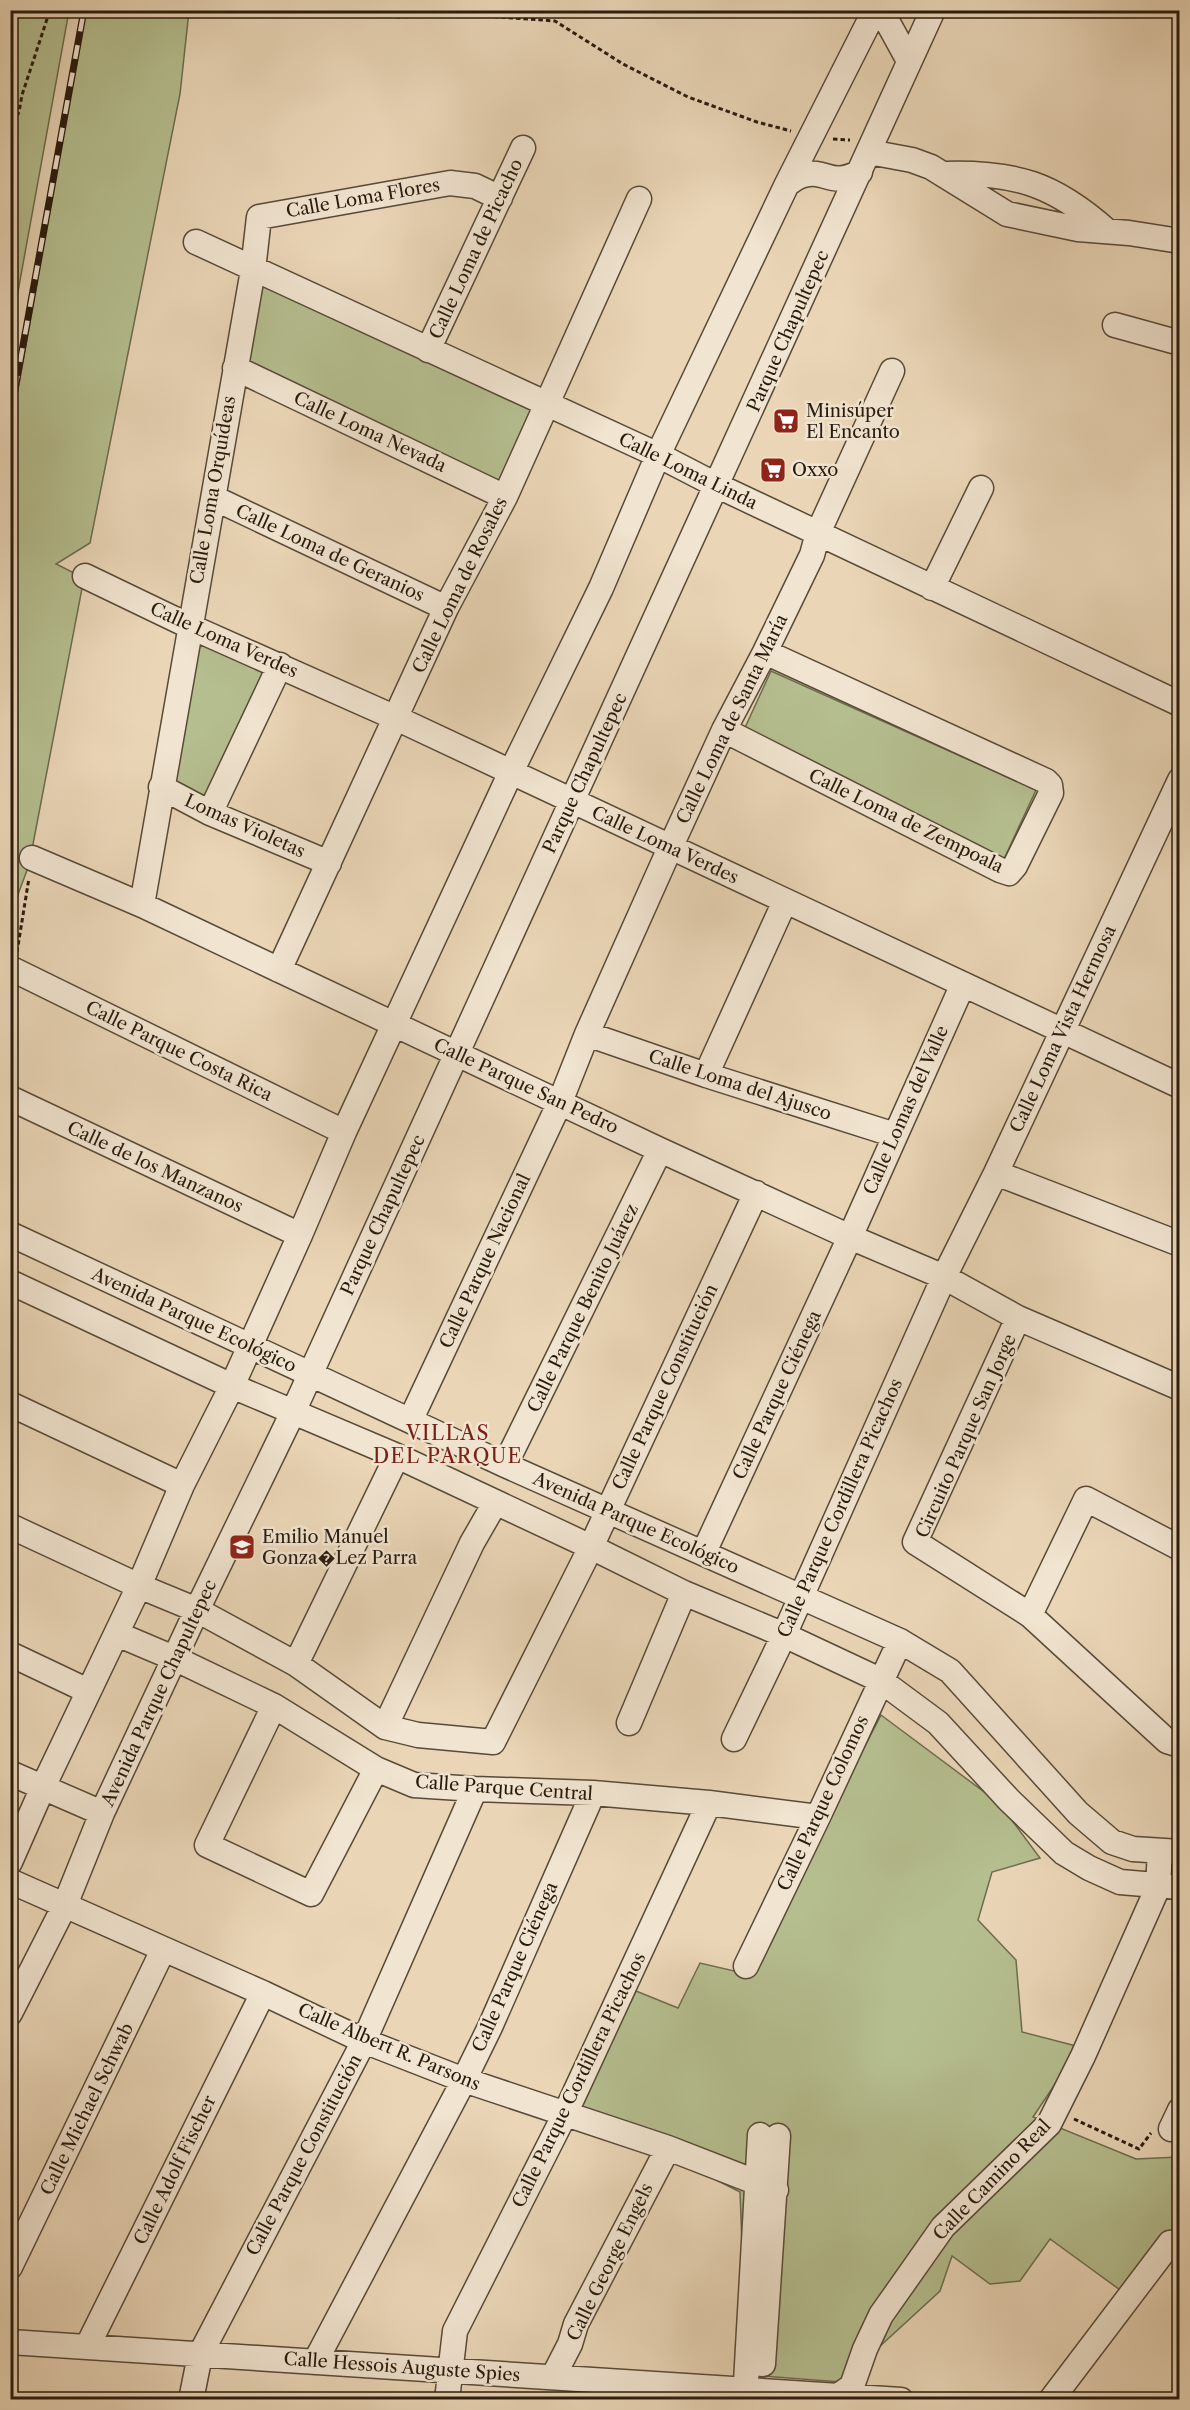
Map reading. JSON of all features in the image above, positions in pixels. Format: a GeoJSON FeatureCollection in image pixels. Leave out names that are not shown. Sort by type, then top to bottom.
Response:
{"type":"FeatureCollection","features":[{"type":"Feature","properties":{"kind":"street"},"geometry":{"type":"LineString","coordinates":[[10,1862],[43,1787],[139,1586],[182,1485],[231,1386],[394,1024],[511,772],[601,588],[658,455],[787,184],[813,137],[875,10]]}},
{"type":"Feature","properties":{"kind":"street"},"geometry":{"type":"LineString","coordinates":[[881,10],[909,61]]}},
{"type":"Feature","properties":{"kind":"street","name":"Parque Chapultepec"},"geometry":{"type":"LineString","coordinates":[[310,1374],[571,801],[718,486],[933,10]]}},
{"type":"Feature","properties":{"kind":"street","name":"Calle Loma de Picacho"},"geometry":{"type":"LineString","coordinates":[[428,350],[523,148]]}},
{"type":"Feature","properties":{"kind":"street"},"geometry":{"type":"LineString","coordinates":[[787,184],[802,175],[814,174],[835,180],[848,179],[868,156],[912,160],[945,174],[968,192],[1008,214],[1046,224],[1179,241]]}},
{"type":"Feature","properties":{"kind":"street"},"geometry":{"type":"LineString","coordinates":[[945,174],[998,174],[1050,190],[1081,208],[1107,231]]}},
{"type":"Feature","properties":{"kind":"street","name":"Calle Loma Flores"},"geometry":{"type":"LineString","coordinates":[[259,217],[450,183],[475,186],[500,198]]}},
{"type":"Feature","properties":{"kind":"street","name":"Calle Loma de Rosales"},"geometry":{"type":"LineString","coordinates":[[279,970],[446,608],[505,497],[639,199]]}},
{"type":"Feature","properties":{"kind":"street","name":"Calle Loma Orquídeas"},"geometry":{"type":"LineString","coordinates":[[142,905],[253,270],[259,217]]}},
{"type":"Feature","properties":{"kind":"street","name":"Calle Loma Linda"},"geometry":{"type":"LineString","coordinates":[[196,242],[658,455],[718,486],[1179,704]]}},
{"type":"Feature","properties":{"kind":"street"},"geometry":{"type":"LineString","coordinates":[[1115,325],[1179,343]]}},
{"type":"Feature","properties":{"kind":"street","name":"Calle Loma Nevada"},"geometry":{"type":"LineString","coordinates":[[235,368],[505,497]]}},
{"type":"Feature","properties":{"kind":"street","name":"Calle Loma de Santa María"},"geometry":{"type":"LineString","coordinates":[[560,1102],[587,1034],[670,848],[724,730],[812,555],[818,533],[892,371]]}},
{"type":"Feature","properties":{"kind":"street"},"geometry":{"type":"LineString","coordinates":[[932,588],[981,488]]}},
{"type":"Feature","properties":{"kind":"street","name":"Calle Loma de Geranios"},"geometry":{"type":"LineString","coordinates":[[214,498],[446,608]]}},
{"type":"Feature","properties":{"kind":"street","name":"Calle Loma Verdes"},"geometry":{"type":"LineString","coordinates":[[85,576],[189,626],[396,718],[1179,1086]]}},
{"type":"Feature","properties":{"kind":"street","name":"Calle Loma de Zempoala"},"geometry":{"type":"LineString","coordinates":[[724,730],[1000,870],[1009,873],[1015,866],[1051,793],[1050,785],[1046,781],[765,652]]}},
{"type":"Feature","properties":{"kind":"street"},"geometry":{"type":"LineString","coordinates":[[210,813],[280,665]]}},
{"type":"Feature","properties":{"kind":"street","name":"Calle Loma Vista Hermosa"},"geometry":{"type":"LineString","coordinates":[[944,1276],[996,1173],[1179,780]]}},
{"type":"Feature","properties":{"kind":"street","name":"Lomas Violetas"},"geometry":{"type":"LineString","coordinates":[[161,787],[210,813],[329,863]]}},
{"type":"Feature","properties":{"kind":"street","name":"Calle Parque San Pedro"},"geometry":{"type":"LineString","coordinates":[[32,858],[142,905],[660,1150],[850,1237],[944,1276],[1018,1318]]}},
{"type":"Feature","properties":{"kind":"street"},"geometry":{"type":"LineString","coordinates":[[706,1075],[784,901]]}},
{"type":"Feature","properties":{"kind":"street","name":"Calle Parque Costa Rica"},"geometry":{"type":"LineString","coordinates":[[14,970],[344,1132]]}},
{"type":"Feature","properties":{"kind":"street","name":"Calle Lomas del Valle"},"geometry":{"type":"LineString","coordinates":[[850,1237],[963,984]]}},
{"type":"Feature","properties":{"kind":"street","name":"Calle Loma del Ajusco"},"geometry":{"type":"LineString","coordinates":[[587,1034],[895,1136]]}},
{"type":"Feature","properties":{"kind":"street","name":"Calle de los Manzanos"},"geometry":{"type":"LineString","coordinates":[[10,1098],[300,1235]]}},
{"type":"Feature","properties":{"kind":"street","name":"Calle Parque Nacional"},"geometry":{"type":"LineString","coordinates":[[411,1419],[560,1102]]}},
{"type":"Feature","properties":{"kind":"street","name":"Calle Parque Benito Juárez"},"geometry":{"type":"LineString","coordinates":[[505,1465],[660,1150]]}},
{"type":"Feature","properties":{"kind":"street"},"geometry":{"type":"LineString","coordinates":[[996,1173],[1179,1244]]}},
{"type":"Feature","properties":{"kind":"street","name":"Calle Parque Constitución"},"geometry":{"type":"LineString","coordinates":[[385,1727],[418,1735],[493,1742],[591,1547],[756,1193]]}},
{"type":"Feature","properties":{"kind":"street","name":"Avenida Parque Ecológico"},"geometry":{"type":"LineString","coordinates":[[10,1234],[411,1419],[505,1465],[900,1641],[950,1671],[1078,1813],[1112,1842],[1133,1849],[1170,1852]]}},
{"type":"Feature","properties":{"kind":"street","name":"Calle Parque Ciénega"},"geometry":{"type":"LineString","coordinates":[[704,1552],[850,1237]]}},
{"type":"Feature","properties":{"kind":"street","name":"Calle Parque Cordillera Picachos"},"geometry":{"type":"LineString","coordinates":[[734,1739],[784,1635],[944,1276]]}},
{"type":"Feature","properties":{"kind":"street"},"geometry":{"type":"LineString","coordinates":[[10,1282],[231,1386],[294,1410],[397,1456],[684,1593],[784,1635],[880,1680],[938,1723],[1009,1800],[1064,1853],[1089,1868],[1120,1882],[1169,1887]]}},
{"type":"Feature","properties":{"kind":"street","name":"Circuito Parque San Jorge"},"geometry":{"type":"LineString","coordinates":[[1179,1388],[1018,1318],[915,1542],[1030,1615],[1167,1740],[1179,1745]]}},
{"type":"Feature","properties":{"kind":"street","name":"Avenida Parque Chapultepec"},"geometry":{"type":"LineString","coordinates":[[10,2013],[65,1905],[102,1813],[310,1374]]}},
{"type":"Feature","properties":{"kind":"street"},"geometry":{"type":"LineString","coordinates":[[10,1404],[182,1485]]}},
{"type":"Feature","properties":{"kind":"street"},"geometry":{"type":"LineString","coordinates":[[296,1664],[397,1456]]}},
{"type":"Feature","properties":{"kind":"street"},"geometry":{"type":"LineString","coordinates":[[1030,1615],[1086,1499],[1179,1548]]}},
{"type":"Feature","properties":{"kind":"street"},"geometry":{"type":"LineString","coordinates":[[10,1526],[139,1586],[197,1610],[296,1664],[385,1727],[472,1543],[495,1503]]}},
{"type":"Feature","properties":{"kind":"street"},"geometry":{"type":"LineString","coordinates":[[629,1723],[684,1593]]}},
{"type":"Feature","properties":{"kind":"street","name":"Calle Parque Central"},"geometry":{"type":"LineString","coordinates":[[117,1634],[176,1659],[274,1706],[376,1769],[414,1785],[593,1793],[709,1803],[818,1817]]}},
{"type":"Feature","properties":{"kind":"street","name":"Calle Parque Colomos"},"geometry":{"type":"LineString","coordinates":[[746,1966],[900,1641]]}},
{"type":"Feature","properties":{"kind":"street"},"geometry":{"type":"LineString","coordinates":[[10,1654],[88,1691]]}},
{"type":"Feature","properties":{"kind":"street"},"geometry":{"type":"LineString","coordinates":[[274,1706],[207,1845],[311,1894],[376,1769]]}},
{"type":"Feature","properties":{"kind":"street"},"geometry":{"type":"LineString","coordinates":[[10,1773],[102,1813]]}},
{"type":"Feature","properties":{"kind":"street","name":"Calle Parque Constitución"},"geometry":{"type":"LineString","coordinates":[[190,2400],[200,2355],[364,2041],[476,1789]]}},
{"type":"Feature","properties":{"kind":"street","name":"Calle Parque Ciénega"},"geometry":{"type":"LineString","coordinates":[[315,2362],[490,2027],[593,1793]]}},
{"type":"Feature","properties":{"kind":"street","name":"Calle Parque Cordillera Picachos"},"geometry":{"type":"LineString","coordinates":[[447,2400],[455,2331],[565,2114],[709,1803]]}},
{"type":"Feature","properties":{"kind":"street","name":"Calle Camino Real"},"geometry":{"type":"LineString","coordinates":[[838,2396],[852,2386],[865,2349],[882,2315],[943,2227],[1048,2124],[1056,2111],[1169,1887],[1170,1852]]}},
{"type":"Feature","properties":{"kind":"street","name":"Calle Albert R. Parsons"},"geometry":{"type":"LineString","coordinates":[[10,1881],[263,1993],[364,2041],[464,2080],[668,2148],[766,2186]]}},
{"type":"Feature","properties":{"kind":"street","name":"Calle Michael Schwab"},"geometry":{"type":"LineString","coordinates":[[10,2268],[163,1950]]}},
{"type":"Feature","properties":{"kind":"street","name":"Calle Adolf Fischer"},"geometry":{"type":"LineString","coordinates":[[87,2347],[263,1993]]}},
{"type":"Feature","properties":{"kind":"street"},"geometry":{"type":"LineString","coordinates":[[753,2395],[769,2136]]}},
{"type":"Feature","properties":{"kind":"street","name":"Calle George Engels"},"geometry":{"type":"LineString","coordinates":[[553,2377],[570,2344],[576,2324],[668,2148]]}},
{"type":"Feature","properties":{"kind":"street"},"geometry":{"type":"LineString","coordinates":[[1051,2400],[1170,2243],[1177,2242]]}},
{"type":"Feature","properties":{"kind":"street","name":"Calle Hessois Auguste Spies"},"geometry":{"type":"LineString","coordinates":[[10,2342],[315,2362],[451,2364],[553,2377],[753,2395],[838,2396],[901,2400]]}},
{"type":"Feature","properties":{"kind":"path"},"geometry":{"type":"LineString","coordinates":[[10,145],[14,122],[50,10]]}},
{"type":"Feature","properties":{"kind":"path"},"geometry":{"type":"LineString","coordinates":[[383,10],[395,17],[472,15],[555,21],[623,64],[688,97],[757,122],[813,137],[868,156]]}},
{"type":"Feature","properties":{"kind":"path"},"geometry":{"type":"LineString","coordinates":[[14,970],[32,858]]}},
{"type":"Feature","properties":{"kind":"path"},"geometry":{"type":"LineString","coordinates":[[1056,2111],[1139,2149],[1149,2134],[1175,2119]]}},
{"type":"Feature","properties":{"kind":"green space"},"geometry":{"type":"Polygon","coordinates":[[[10,11],[69,11],[11,330],[10,11]]]}},
{"type":"Feature","properties":{"kind":"green space"},"geometry":{"type":"Polygon","coordinates":[[[85,11],[189,11],[180,94],[90,543],[56,564],[84,578],[29,865],[11,913],[11,429],[85,11]]]}},
{"type":"Feature","properties":{"kind":"green space"},"geometry":{"type":"Polygon","coordinates":[[[254,272],[543,406],[501,493],[236,367],[254,272]]]}},
{"type":"Feature","properties":{"kind":"green space"},"geometry":{"type":"Polygon","coordinates":[[[196,640],[270,674],[210,802],[168,783],[196,640]]]}},
{"type":"Feature","properties":{"kind":"green space"},"geometry":{"type":"Polygon","coordinates":[[[771,671],[1036,790],[1004,859],[743,732],[771,671]]]}},
{"type":"Feature","properties":{"kind":"green space"},"geometry":{"type":"Polygon","coordinates":[[[881,1715],[999,1803],[1040,1858],[992,1872],[978,1920],[1016,1960],[1022,2032],[1080,2047],[1033,2117],[1136,2159],[1179,2157],[1179,2240],[1127,2295],[1050,2239],[1020,2281],[990,2284],[952,2256],[940,2291],[841,2382],[747,2375],[740,2192],[578,2110],[636,1991],[678,2008],[700,1963],[747,1974],[881,1715]]]}},
{"type":"Feature","properties":{"kind":"railway"},"geometry":{"type":"LineString","coordinates":[[10,417],[84,10]]}},
{"type":"Feature","properties":{"kind":"place","name":"Minisúper El Encanto"},"geometry":{"type":"Point","coordinates":[786,421]}},
{"type":"Feature","properties":{"kind":"place","name":"Oxxo"},"geometry":{"type":"Point","coordinates":[773,470]}},
{"type":"Feature","properties":{"kind":"place","name":"Emilio Manuel Gonza�Lez Parra"},"geometry":{"type":"Point","coordinates":[242,1547]}},
{"type":"Feature","properties":{"kind":"district","name":"VILLAS DEL PARQUE"},"geometry":{"type":"Point","coordinates":[448,1444]}}]}
